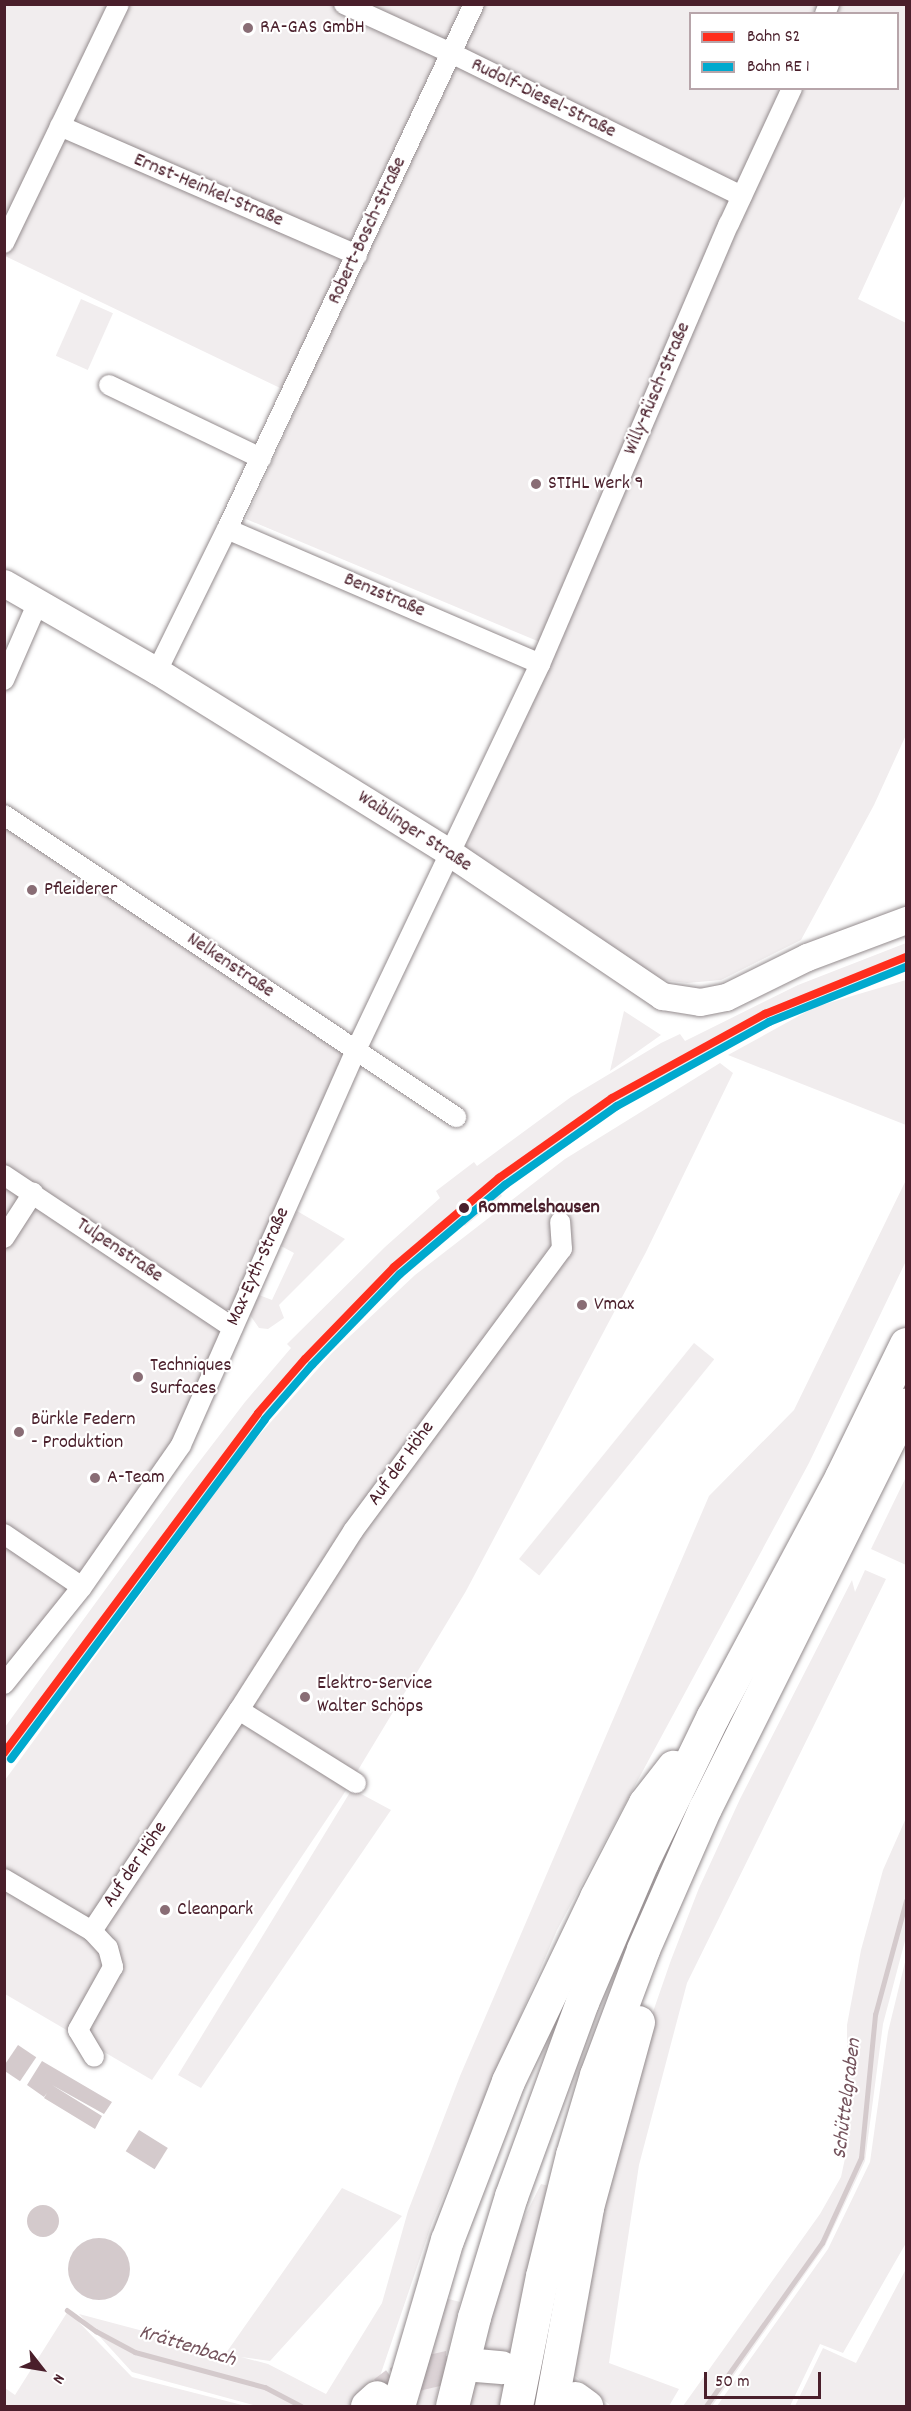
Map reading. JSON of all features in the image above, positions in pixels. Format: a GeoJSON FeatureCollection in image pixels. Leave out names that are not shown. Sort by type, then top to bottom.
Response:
{"type":"FeatureCollection","features":[{"type":"Feature","properties":{"kind":"highway"},"geometry":{"type":"LineString","coordinates":[[452,2406],[474,2317],[504,2216],[562,2050],[642,1862],[713,1716],[841,1477],[906,1344]]}},
{"type":"Feature","properties":{"kind":"highway"},"geometry":{"type":"LineString","coordinates":[[516,2406],[552,2236],[593,2085],[643,1949],[705,1808],[906,1404]]}},
{"type":"Feature","properties":{"kind":"highway"},"geometry":{"type":"LineString","coordinates":[[381,2403],[488,2128],[551,1985],[645,1803],[713,1716]]}},
{"type":"Feature","properties":{"kind":"highway"},"geometry":{"type":"LineString","coordinates":[[570,2404],[578,2247],[627,2057],[683,1899],[705,1808]]}},
{"type":"Feature","properties":{"kind":"street"},"geometry":{"type":"LineString","coordinates":[[4,243],[119,4]]}},
{"type":"Feature","properties":{"kind":"street","name":"Rudolf-Diesel-Straße"},"geometry":{"type":"LineString","coordinates":[[344,4],[451,53],[742,196]]}},
{"type":"Feature","properties":{"kind":"street","name":"Robert-Bosch-Straße"},"geometry":{"type":"LineString","coordinates":[[157,671],[261,458],[474,4]]}},
{"type":"Feature","properties":{"kind":"street","name":"Willy-Rüsch-Straße"},"geometry":{"type":"LineString","coordinates":[[450,853],[540,664],[742,196],[791,90]]}},
{"type":"Feature","properties":{"kind":"street","name":"Ernst-Heinkel-Straße"},"geometry":{"type":"LineString","coordinates":[[60,126],[357,255]]}},
{"type":"Feature","properties":{"kind":"street"},"geometry":{"type":"LineString","coordinates":[[109,385],[261,458]]}},
{"type":"Feature","properties":{"kind":"street","name":"Benzstraße"},"geometry":{"type":"LineString","coordinates":[[227,529],[540,664]]}},
{"type":"Feature","properties":{"kind":"street","name":"Waiblinger Straße"},"geometry":{"type":"LineString","coordinates":[[4,583],[157,671],[450,853],[616,968],[662,996],[700,1002],[726,997],[833,947],[906,920]]}},
{"type":"Feature","properties":{"kind":"street"},"geometry":{"type":"LineString","coordinates":[[4,680],[38,602]]}},
{"type":"Feature","properties":{"kind":"street","name":"Nelkenstraße"},"geometry":{"type":"LineString","coordinates":[[4,815],[456,1117]]}},
{"type":"Feature","properties":{"kind":"street","name":"Max-Eyth-Straße"},"geometry":{"type":"LineString","coordinates":[[4,1684],[82,1587],[181,1445],[356,1050],[450,853]]}},
{"type":"Feature","properties":{"kind":"street","name":"Tulpenstraße"},"geometry":{"type":"LineString","coordinates":[[4,1175],[232,1328]]}},
{"type":"Feature","properties":{"kind":"street"},"geometry":{"type":"LineString","coordinates":[[4,1238],[33,1193]]}},
{"type":"Feature","properties":{"kind":"street","name":"Auf der Höhe"},"geometry":{"type":"LineString","coordinates":[[92,1931],[239,1710],[353,1531],[562,1249],[560,1222]]}},
{"type":"Feature","properties":{"kind":"street"},"geometry":{"type":"LineString","coordinates":[[4,1534],[82,1587]]}},
{"type":"Feature","properties":{"kind":"street"},"geometry":{"type":"LineString","coordinates":[[239,1710],[356,1783]]}},
{"type":"Feature","properties":{"kind":"street"},"geometry":{"type":"LineString","coordinates":[[4,1879],[92,1931],[108,1948],[113,1967],[78,2030],[94,2057]]}},
{"type":"Feature","properties":{"kind":"shaded area"},"geometry":{"type":"Polygon","coordinates":[[[4,5],[906,5],[906,194],[858,299],[906,323],[906,735],[874,805],[801,940],[721,980],[687,983],[646,978],[465,847],[547,645],[246,519],[301,398],[5,256],[4,5]]]}},
{"type":"Feature","properties":{"kind":"shaded area"},"geometry":{"type":"Polygon","coordinates":[[[81,299],[113,313],[88,370],[56,356],[81,299]]]}},
{"type":"Feature","properties":{"kind":"shaded area"},"geometry":{"type":"Polygon","coordinates":[[[5,818],[354,1050],[181,1445],[5,1681],[5,818]]]}},
{"type":"Feature","properties":{"kind":"shaded area"},"geometry":{"type":"Polygon","coordinates":[[[906,943],[906,966],[788,1011],[695,1060],[696,1063],[623,1106],[529,1169],[499,1191],[502,1196],[465,1226],[462,1223],[421,1259],[311,1368],[307,1364],[262,1418],[114,1614],[5,1765],[5,1727],[186,1479],[245,1402],[291,1348],[287,1344],[385,1247],[440,1198],[436,1191],[474,1162],[477,1166],[571,1097],[661,1043],[680,1034],[685,1041],[798,985],[906,943]]]}},
{"type":"Feature","properties":{"kind":"shaded area"},"geometry":{"type":"Polygon","coordinates":[[[906,980],[906,1125],[728,1055],[815,1007],[906,980]]]}},
{"type":"Feature","properties":{"kind":"shaded area"},"geometry":{"type":"Polygon","coordinates":[[[624,1011],[661,1035],[610,1071],[624,1011]]]}},
{"type":"Feature","properties":{"kind":"shaded area"},"geometry":{"type":"Polygon","coordinates":[[[720,1063],[733,1073],[646,1252],[466,1591],[343,1795],[152,2080],[5,1994],[5,1780],[247,1449],[332,1353],[415,1275],[565,1159],[720,1063]]]}},
{"type":"Feature","properties":{"kind":"shaded area"},"geometry":{"type":"Polygon","coordinates":[[[906,1180],[906,1261],[809,1463],[557,1930],[432,2223],[378,2382],[353,2406],[257,2406],[132,2372],[79,2314],[226,2353],[342,2188],[402,2216],[270,2361],[241,2357],[268,2364],[326,2394],[382,2303],[408,2211],[460,2076],[709,1496],[794,1410],[906,1180]]]}},
{"type":"Feature","properties":{"kind":"shaded area"},"geometry":{"type":"Polygon","coordinates":[[[297,1211],[345,1239],[279,1305],[284,1318],[268,1329],[259,1328],[250,1315],[259,1295],[272,1300],[294,1253],[281,1246],[297,1211]]]}},
{"type":"Feature","properties":{"kind":"shaded area"},"geometry":{"type":"Polygon","coordinates":[[[694,1343],[714,1359],[539,1575],[519,1559],[694,1343]]]}},
{"type":"Feature","properties":{"kind":"shaded area"},"geometry":{"type":"Polygon","coordinates":[[[906,1477],[906,1565],[871,1549],[906,1477]]]}},
{"type":"Feature","properties":{"kind":"shaded area"},"geometry":{"type":"Polygon","coordinates":[[[865,1570],[886,1579],[687,1983],[639,2165],[609,2363],[679,2389],[669,2406],[611,2406],[575,2376],[571,2405],[563,2406],[578,2309],[646,2032],[671,1960],[699,1888],[740,1799],[852,1580],[855,1592],[865,1570]]]}},
{"type":"Feature","properties":{"kind":"shaded area"},"geometry":{"type":"Polygon","coordinates":[[[352,1789],[391,1810],[201,2088],[178,2075],[352,1789]]]}},
{"type":"Feature","properties":{"kind":"shaded area"},"geometry":{"type":"Polygon","coordinates":[[[906,1818],[906,1937],[883,2024],[865,2161],[825,2246],[712,2406],[683,2406],[820,2214],[841,2177],[847,2149],[847,2025],[861,1950],[883,1870],[906,1818]]]}},
{"type":"Feature","properties":{"kind":"shaded area"},"geometry":{"type":"Polygon","coordinates":[[[906,1958],[906,2243],[843,2353],[820,2344],[790,2406],[717,2406],[828,2249],[870,2162],[888,2032],[906,1958]]]}},
{"type":"Feature","properties":{"kind":"shaded area"},"geometry":{"type":"Polygon","coordinates":[[[18,2045],[36,2057],[20,2081],[4,2071],[4,2066],[18,2045]]]}},
{"type":"Feature","properties":{"kind":"shaded area"},"geometry":{"type":"Polygon","coordinates":[[[42,2061],[112,2102],[104,2114],[52,2085],[102,2116],[95,2129],[44,2098],[47,2093],[44,2097],[27,2085],[42,2061]]]}},
{"type":"Feature","properties":{"kind":"shaded area"},"geometry":{"type":"Polygon","coordinates":[[[139,2130],[168,2148],[155,2169],[126,2151],[139,2130]]]}},
{"type":"Feature","properties":{"kind":"shaded area"},"geometry":{"type":"Polygon","coordinates":[[[541,2184],[549,2186],[512,2354],[482,2350],[512,2242],[541,2184]]]}},
{"type":"Feature","properties":{"kind":"shaded area"},"geometry":{"type":"Polygon","coordinates":[[[43,2205],[54,2210],[59,2221],[54,2232],[43,2237],[32,2232],[27,2221],[32,2210],[43,2205]]]}},
{"type":"Feature","properties":{"kind":"shaded area"},"geometry":{"type":"Polygon","coordinates":[[[99,2238],[111,2240],[121,2247],[128,2257],[130,2269],[128,2281],[121,2291],[111,2298],[99,2300],[87,2298],[77,2291],[70,2281],[68,2269],[70,2257],[77,2247],[87,2240],[99,2238]]]}},
{"type":"Feature","properties":{"kind":"shaded area"},"geometry":{"type":"Polygon","coordinates":[[[906,2269],[906,2406],[795,2406],[823,2348],[856,2363],[906,2269]]]}},
{"type":"Feature","properties":{"kind":"shaded area"},"geometry":{"type":"Polygon","coordinates":[[[445,2298],[460,2302],[434,2406],[416,2406],[445,2298]]]}},
{"type":"Feature","properties":{"kind":"shaded area"},"geometry":{"type":"Polygon","coordinates":[[[68,2311],[132,2377],[246,2406],[5,2406],[5,2388],[15,2395],[68,2311]]]}},
{"type":"Feature","properties":{"kind":"shaded area"},"geometry":{"type":"Polygon","coordinates":[[[475,2378],[507,2382],[502,2406],[468,2406],[475,2378]]]}},
{"type":"Feature","properties":{"kind":"waterway","name":"Schüttelgraben"},"geometry":{"type":"LineString","coordinates":[[706,2406],[822,2243],[861,2158],[875,2015],[906,1901]]}},
{"type":"Feature","properties":{"kind":"waterway","name":"Krättenbach"},"geometry":{"type":"LineString","coordinates":[[67,2310],[96,2331],[135,2352],[265,2387],[301,2406]]}},
{"type":"Feature","properties":{"kind":"tunnel"},"geometry":{"type":"LineString","coordinates":[[384,2392],[396,2383],[417,2374],[455,2365],[476,2365]]}},
{"type":"Feature","properties":{"kind":"rail line","name":"S2"},"geometry":{"type":"LineString","coordinates":[[4,1753],[258,1413],[305,1359],[394,1267],[499,1178],[612,1098],[765,1014],[906,957]]}},
{"type":"Feature","properties":{"kind":"transit line"},"geometry":{"type":"LineString","coordinates":[[11,1759],[265,1419],[312,1365],[400,1274],[505,1185],[617,1106],[769,1022],[906,967]]}},
{"type":"Feature","properties":{"kind":"place","name":"RA-GAS GmbH"},"geometry":{"type":"Point","coordinates":[248,28]}},
{"type":"Feature","properties":{"kind":"place","name":"STIHL Werk 9"},"geometry":{"type":"Point","coordinates":[536,484]}},
{"type":"Feature","properties":{"kind":"place","name":"Pfleiderer"},"geometry":{"type":"Point","coordinates":[32,890]}},
{"type":"Feature","properties":{"kind":"place","name":"Rommelshausen"},"geometry":{"type":"Point","coordinates":[464,1208]}},
{"type":"Feature","properties":{"kind":"place","name":"Vmax"},"geometry":{"type":"Point","coordinates":[582,1305]}},
{"type":"Feature","properties":{"kind":"place","name":"Techniques Surfaces"},"geometry":{"type":"Point","coordinates":[138,1377]}},
{"type":"Feature","properties":{"kind":"place","name":"Bürkle Federn - Produktion"},"geometry":{"type":"Point","coordinates":[19,1432]}},
{"type":"Feature","properties":{"kind":"place","name":"A-Team"},"geometry":{"type":"Point","coordinates":[95,1478]}},
{"type":"Feature","properties":{"kind":"place","name":"Elektro-Service Walter Schöps"},"geometry":{"type":"Point","coordinates":[305,1697]}},
{"type":"Feature","properties":{"kind":"place","name":"Cleanpark"},"geometry":{"type":"Point","coordinates":[165,1910]}}]}
